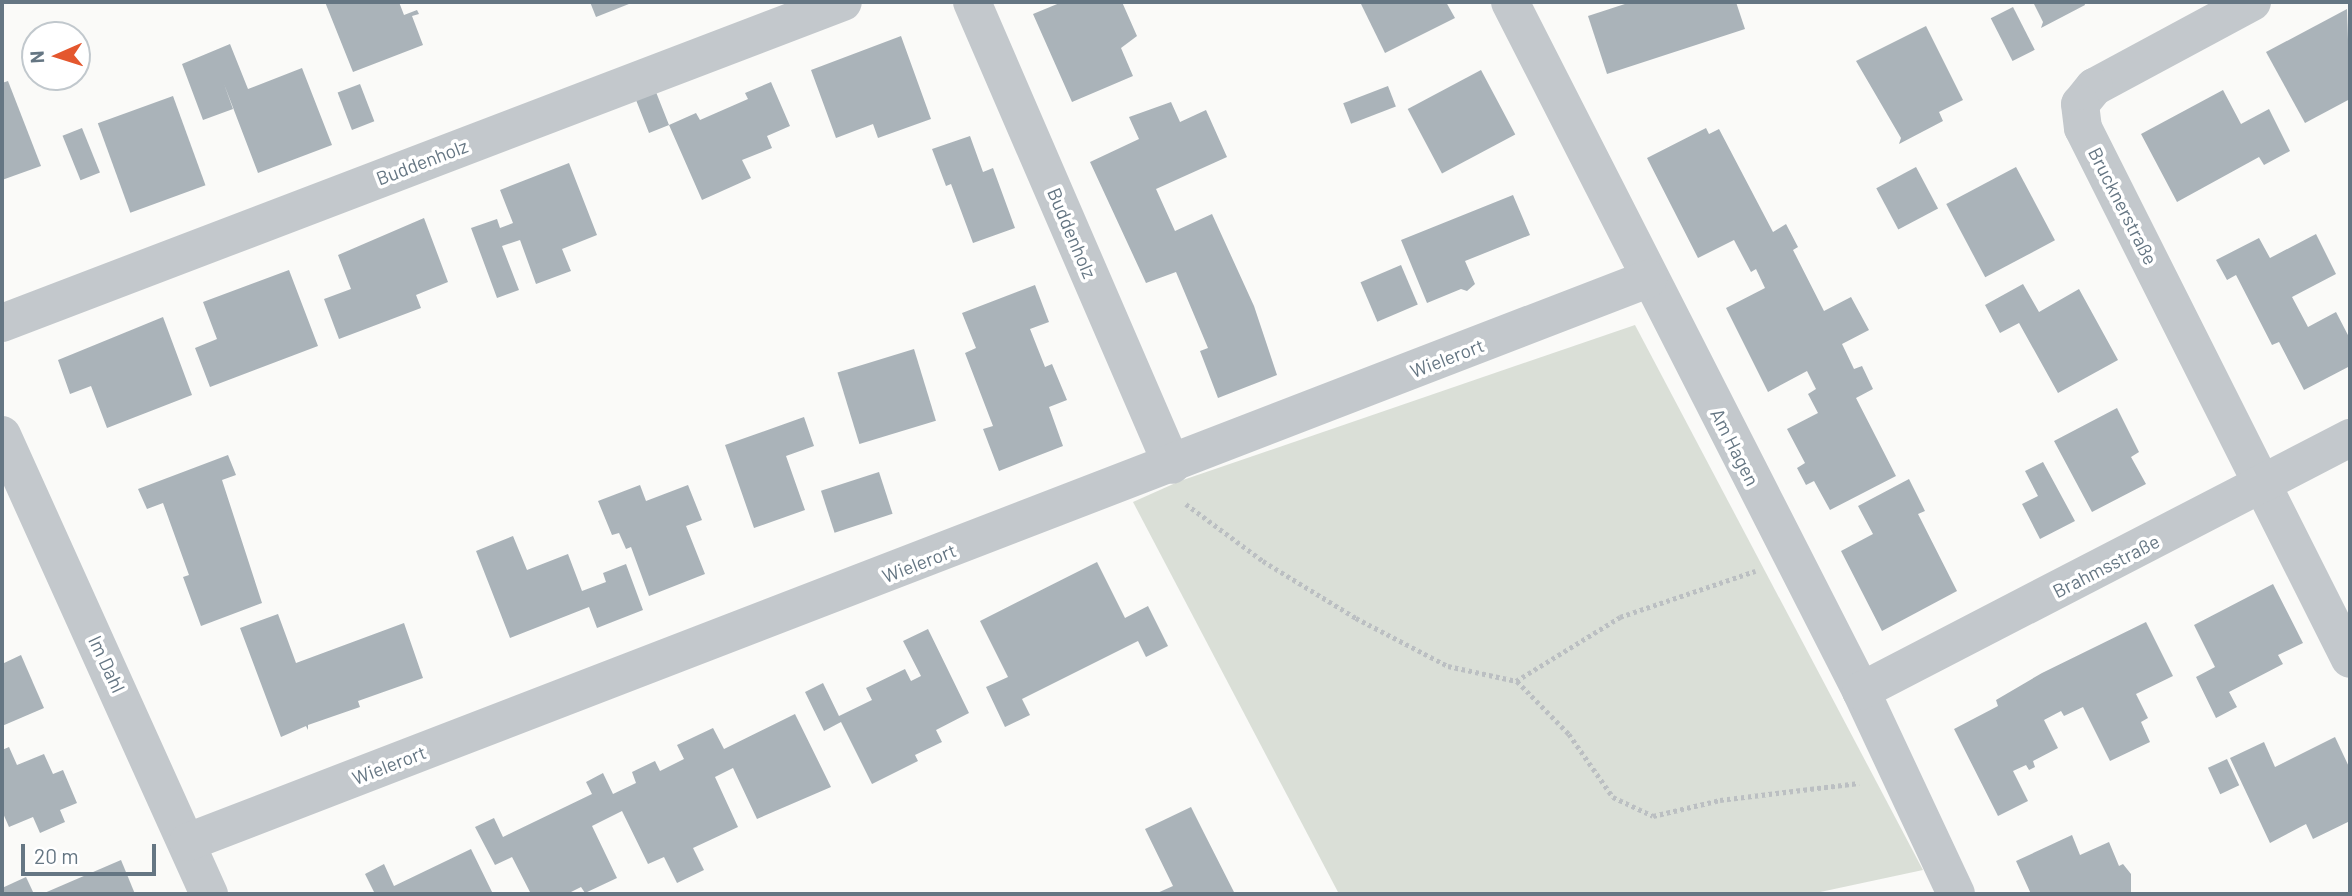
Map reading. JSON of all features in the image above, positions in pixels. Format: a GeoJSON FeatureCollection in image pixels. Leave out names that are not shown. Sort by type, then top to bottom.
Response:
{"type":"FeatureCollection","features":[{"type":"Feature","properties":{"kind":"street","name":"Buddenholz"},"geometry":{"type":"LineString","coordinates":[[2,323],[843,2]]}},
{"type":"Feature","properties":{"kind":"street","name":"Buddenholz"},"geometry":{"type":"LineString","coordinates":[[972,2],[1160,470]]}},
{"type":"Feature","properties":{"kind":"street","name":"Am Hagen"},"geometry":{"type":"LineString","coordinates":[[1510,2],[1648,279],[1861,691],[1956,894]]}},
{"type":"Feature","properties":{"kind":"street","name":"Brucknerstraße"},"geometry":{"type":"LineString","coordinates":[[2252,2],[2094,87],[2080,104],[2083,128],[2266,484],[2350,659]]}},
{"type":"Feature","properties":{"kind":"street","name":"Wielerort"},"geometry":{"type":"LineString","coordinates":[[188,842],[1160,470],[1648,279]]}},
{"type":"Feature","properties":{"kind":"street","name":"Im Dahl"},"geometry":{"type":"LineString","coordinates":[[2,435],[188,842],[209,894]]}},
{"type":"Feature","properties":{"kind":"street","name":"Brahmsstraße"},"geometry":{"type":"LineString","coordinates":[[1861,691],[2266,484],[2350,438]]}},
{"type":"Feature","properties":{"kind":"path"},"geometry":{"type":"LineString","coordinates":[[1160,470],[1263,561],[1356,618],[1448,666],[1516,681],[1569,734],[1613,797],[1653,816],[1720,800],[1901,777]]}},
{"type":"Feature","properties":{"kind":"path"},"geometry":{"type":"LineString","coordinates":[[1516,681],[1620,617],[1791,557]]}},
{"type":"Feature","properties":{"kind":"shaded area"},"geometry":{"type":"Polygon","coordinates":[[[1635,325],[1923,870],[1811,894],[1339,894],[1133,502],[1180,481],[1635,325]]]}},
{"type":"Feature","properties":{"kind":"building"},"geometry":{"type":"Polygon","coordinates":[[[325,2],[399,2],[404,15],[417,10],[419,14],[412,16],[423,45],[353,72],[325,2]]]}},
{"type":"Feature","properties":{"kind":"building"},"geometry":{"type":"Polygon","coordinates":[[[590,2],[634,2],[596,17],[590,2]]]}},
{"type":"Feature","properties":{"kind":"building"},"geometry":{"type":"Polygon","coordinates":[[[1062,2],[1122,2],[1137,36],[1121,48],[1133,76],[1072,102],[1033,14],[1062,2]]]}},
{"type":"Feature","properties":{"kind":"building"},"geometry":{"type":"Polygon","coordinates":[[[1360,2],[1446,2],[1455,18],[1385,53],[1360,2]]]}},
{"type":"Feature","properties":{"kind":"building"},"geometry":{"type":"Polygon","coordinates":[[[1631,2],[1736,2],[1745,29],[1607,74],[1588,16],[1631,2]]]}},
{"type":"Feature","properties":{"kind":"building"},"geometry":{"type":"Polygon","coordinates":[[[2033,2],[2084,2],[2085,5],[2041,28],[2043,22],[2033,2]]]}},
{"type":"Feature","properties":{"kind":"building"},"geometry":{"type":"Polygon","coordinates":[[[2013,7],[2035,50],[2013,61],[1991,18],[2013,7]]]}},
{"type":"Feature","properties":{"kind":"building"},"geometry":{"type":"Polygon","coordinates":[[[2347,9],[2350,99],[2305,123],[2266,52],[2347,9]]]}},
{"type":"Feature","properties":{"kind":"building"},"geometry":{"type":"Polygon","coordinates":[[[1926,26],[1963,100],[1939,112],[1943,121],[1899,144],[1901,138],[1856,61],[1926,26]]]}},
{"type":"Feature","properties":{"kind":"building"},"geometry":{"type":"Polygon","coordinates":[[[901,36],[931,119],[878,138],[873,124],[836,138],[811,70],[901,36]]]}},
{"type":"Feature","properties":{"kind":"building"},"geometry":{"type":"Polygon","coordinates":[[[230,44],[248,89],[302,68],[332,145],[258,173],[224,84],[233,109],[203,120],[182,64],[230,44]]]}},
{"type":"Feature","properties":{"kind":"building"},"geometry":{"type":"Polygon","coordinates":[[[1481,70],[1515,134],[1442,173],[1408,109],[1481,70]]]}},
{"type":"Feature","properties":{"kind":"building"},"geometry":{"type":"Polygon","coordinates":[[[8,81],[41,166],[2,180],[2,83],[8,81]]]}},
{"type":"Feature","properties":{"kind":"building"},"geometry":{"type":"Polygon","coordinates":[[[771,82],[790,126],[767,136],[772,148],[742,160],[751,178],[702,200],[669,125],[696,113],[700,120],[748,99],[745,93],[771,82]]]}},
{"type":"Feature","properties":{"kind":"building"},"geometry":{"type":"Polygon","coordinates":[[[360,84],[374,121],[352,130],[338,93],[360,84]]]}},
{"type":"Feature","properties":{"kind":"building"},"geometry":{"type":"Polygon","coordinates":[[[1388,86],[1396,107],[1351,124],[1343,103],[1388,86]]]}},
{"type":"Feature","properties":{"kind":"building"},"geometry":{"type":"Polygon","coordinates":[[[2223,90],[2241,124],[2269,109],[2290,151],[2264,165],[2259,157],[2177,202],[2141,134],[2223,90]]]}},
{"type":"Feature","properties":{"kind":"building"},"geometry":{"type":"Polygon","coordinates":[[[656,92],[669,125],[649,133],[636,100],[656,92]]]}},
{"type":"Feature","properties":{"kind":"building"},"geometry":{"type":"Polygon","coordinates":[[[173,96],[205,185],[130,213],[98,123],[173,96]]]}},
{"type":"Feature","properties":{"kind":"building"},"geometry":{"type":"Polygon","coordinates":[[[1171,102],[1180,122],[1206,110],[1227,157],[1156,189],[1175,231],[1212,214],[1254,306],[1277,375],[1218,398],[1200,351],[1208,348],[1176,272],[1146,283],[1090,162],[1139,139],[1129,117],[1171,102]]]}},
{"type":"Feature","properties":{"kind":"building"},"geometry":{"type":"Polygon","coordinates":[[[82,128],[100,173],[81,180],[63,136],[82,128]]]}},
{"type":"Feature","properties":{"kind":"building"},"geometry":{"type":"Polygon","coordinates":[[[1706,128],[1709,134],[1719,129],[1773,232],[1786,224],[1798,247],[1793,250],[1824,311],[1851,297],[1869,330],[1842,344],[1854,369],[1862,366],[1873,389],[1856,398],[1896,476],[1830,510],[1814,481],[1806,485],[1797,468],[1805,463],[1787,429],[1818,413],[1808,394],[1816,389],[1807,371],[1768,392],[1726,308],[1765,288],[1756,269],[1751,272],[1734,240],[1698,258],[1647,158],[1706,128]]]}},
{"type":"Feature","properties":{"kind":"building"},"geometry":{"type":"Polygon","coordinates":[[[970,136],[983,172],[993,168],[1015,228],[973,243],[951,184],[946,186],[932,149],[970,136]]]}},
{"type":"Feature","properties":{"kind":"building"},"geometry":{"type":"Polygon","coordinates":[[[569,163],[597,235],[562,249],[571,271],[536,284],[520,240],[502,246],[519,290],[497,298],[471,228],[497,219],[500,228],[513,223],[500,190],[569,163]]]}},
{"type":"Feature","properties":{"kind":"building"},"geometry":{"type":"Polygon","coordinates":[[[1916,167],[1938,208],[1898,230],[1876,188],[1916,167]]]}},
{"type":"Feature","properties":{"kind":"building"},"geometry":{"type":"Polygon","coordinates":[[[2016,167],[2055,240],[1985,277],[1946,204],[2016,167]]]}},
{"type":"Feature","properties":{"kind":"building"},"geometry":{"type":"Polygon","coordinates":[[[1513,195],[1530,235],[1465,261],[1475,284],[1467,291],[1461,289],[1427,303],[1401,240],[1513,195]]]}},
{"type":"Feature","properties":{"kind":"building"},"geometry":{"type":"Polygon","coordinates":[[[424,218],[448,282],[416,295],[421,308],[339,339],[324,299],[351,289],[338,255],[424,218]]]}},
{"type":"Feature","properties":{"kind":"building"},"geometry":{"type":"Polygon","coordinates":[[[2316,234],[2336,274],[2292,297],[2308,327],[2336,312],[2350,339],[2350,366],[2304,390],[2279,342],[2272,345],[2236,275],[2227,280],[2216,260],[2259,238],[2270,258],[2316,234]]]}},
{"type":"Feature","properties":{"kind":"building"},"geometry":{"type":"Polygon","coordinates":[[[1401,265],[1418,305],[1377,322],[1360,282],[1401,265]]]}},
{"type":"Feature","properties":{"kind":"building"},"geometry":{"type":"Polygon","coordinates":[[[289,270],[318,346],[210,387],[195,348],[217,339],[203,302],[289,270]]]}},
{"type":"Feature","properties":{"kind":"building"},"geometry":{"type":"Polygon","coordinates":[[[2023,284],[2039,312],[2079,289],[2118,360],[2058,393],[2019,323],[2000,333],[1985,305],[2023,284]]]}},
{"type":"Feature","properties":{"kind":"building"},"geometry":{"type":"Polygon","coordinates":[[[1035,285],[1049,322],[1030,329],[1045,367],[1052,364],[1067,400],[1049,407],[1063,446],[999,471],[983,429],[993,426],[965,353],[976,348],[962,313],[1035,285]]]}},
{"type":"Feature","properties":{"kind":"building"},"geometry":{"type":"Polygon","coordinates":[[[163,317],[192,395],[107,428],[91,386],[70,394],[58,360],[163,317]]]}},
{"type":"Feature","properties":{"kind":"building"},"geometry":{"type":"Polygon","coordinates":[[[914,349],[936,421],[859,444],[837,372],[914,349]]]}},
{"type":"Feature","properties":{"kind":"building"},"geometry":{"type":"Polygon","coordinates":[[[2117,408],[2139,452],[2131,457],[2146,484],[2092,512],[2054,441],[2117,408]]]}},
{"type":"Feature","properties":{"kind":"building"},"geometry":{"type":"Polygon","coordinates":[[[804,417],[814,446],[786,456],[805,510],[754,528],[725,445],[804,417]]]}},
{"type":"Feature","properties":{"kind":"building"},"geometry":{"type":"Polygon","coordinates":[[[228,455],[236,475],[222,480],[262,603],[201,626],[183,577],[189,575],[163,503],[147,509],[138,489],[228,455]]]}},
{"type":"Feature","properties":{"kind":"building"},"geometry":{"type":"Polygon","coordinates":[[[2043,462],[2075,521],[2040,539],[2022,504],[2038,496],[2025,471],[2043,462]]]}},
{"type":"Feature","properties":{"kind":"building"},"geometry":{"type":"Polygon","coordinates":[[[879,472],[893,514],[835,533],[821,491],[879,472]]]}},
{"type":"Feature","properties":{"kind":"building"},"geometry":{"type":"Polygon","coordinates":[[[1909,479],[1925,511],[1918,514],[1957,591],[1882,631],[1841,551],[1873,534],[1858,506],[1909,479]]]}},
{"type":"Feature","properties":{"kind":"building"},"geometry":{"type":"Polygon","coordinates":[[[640,485],[646,501],[688,485],[702,520],[686,526],[705,574],[649,596],[631,547],[626,549],[619,533],[612,535],[598,501],[640,485]]]}},
{"type":"Feature","properties":{"kind":"building"},"geometry":{"type":"Polygon","coordinates":[[[513,536],[527,570],[568,554],[582,591],[606,582],[603,573],[626,564],[643,610],[597,628],[589,607],[510,638],[476,551],[513,536]]]}},
{"type":"Feature","properties":{"kind":"building"},"geometry":{"type":"Polygon","coordinates":[[[1097,562],[1125,618],[1148,606],[1168,646],[1146,657],[1138,641],[1022,699],[1030,715],[1005,727],[986,687],[1008,677],[980,621],[1097,562]]]}},
{"type":"Feature","properties":{"kind":"building"},"geometry":{"type":"Polygon","coordinates":[[[2273,584],[2303,643],[2278,655],[2283,664],[2229,692],[2237,707],[2216,718],[2196,677],[2215,667],[2194,625],[2273,584]]]}},
{"type":"Feature","properties":{"kind":"building"},"geometry":{"type":"Polygon","coordinates":[[[278,614],[296,663],[404,623],[423,678],[358,701],[360,707],[308,725],[308,730],[306,726],[281,737],[240,628],[278,614]]]}},
{"type":"Feature","properties":{"kind":"building"},"geometry":{"type":"Polygon","coordinates":[[[2146,622],[2173,676],[2136,694],[2148,718],[2141,722],[2150,742],[2110,761],[2083,707],[2064,716],[2061,711],[2044,720],[2058,748],[2033,761],[2035,767],[2029,770],[2026,765],[2013,771],[2028,801],[1998,816],[1954,729],[1998,706],[1996,700],[2042,673],[2146,622]]]}},
{"type":"Feature","properties":{"kind":"building"},"geometry":{"type":"Polygon","coordinates":[[[928,629],[969,713],[936,730],[942,742],[915,755],[918,761],[872,784],[841,722],[824,731],[805,692],[823,683],[839,716],[872,700],[866,688],[905,669],[911,681],[921,676],[903,641],[928,629]]]}},
{"type":"Feature","properties":{"kind":"building"},"geometry":{"type":"Polygon","coordinates":[[[21,655],[44,708],[2,726],[2,664],[21,655]]]}},
{"type":"Feature","properties":{"kind":"building"},"geometry":{"type":"Polygon","coordinates":[[[795,714],[831,787],[757,819],[733,768],[715,777],[738,827],[693,848],[704,870],[677,883],[664,857],[648,864],[622,811],[592,826],[617,878],[585,893],[581,887],[567,894],[531,894],[512,857],[495,865],[475,827],[494,818],[503,837],[592,794],[586,782],[603,773],[613,794],[636,783],[632,772],[655,761],[660,771],[684,759],[677,745],[713,728],[724,749],[795,714]]]}},
{"type":"Feature","properties":{"kind":"building"},"geometry":{"type":"Polygon","coordinates":[[[2335,737],[2350,769],[2350,821],[2313,839],[2306,824],[2270,843],[2230,758],[2264,742],[2275,767],[2335,737]]]}},
{"type":"Feature","properties":{"kind":"building"},"geometry":{"type":"Polygon","coordinates":[[[9,747],[17,765],[44,754],[53,774],[63,770],[77,803],[60,810],[65,822],[40,833],[33,817],[9,827],[2,811],[2,750],[9,747]]]}},
{"type":"Feature","properties":{"kind":"building"},"geometry":{"type":"Polygon","coordinates":[[[2227,759],[2239,785],[2220,794],[2208,768],[2227,759]]]}},
{"type":"Feature","properties":{"kind":"building"},"geometry":{"type":"Polygon","coordinates":[[[1191,807],[1235,894],[1155,894],[1173,886],[1145,829],[1191,807]]]}},
{"type":"Feature","properties":{"kind":"building"},"geometry":{"type":"Polygon","coordinates":[[[2072,835],[2080,855],[2109,842],[2119,866],[2123,864],[2131,874],[2131,894],[2031,894],[2016,861],[2072,835]]]}},
{"type":"Feature","properties":{"kind":"building"},"geometry":{"type":"Polygon","coordinates":[[[471,849],[493,894],[375,894],[365,874],[384,864],[394,886],[471,849]]]}},
{"type":"Feature","properties":{"kind":"building"},"geometry":{"type":"Polygon","coordinates":[[[121,860],[135,894],[42,894],[121,860]]]}},
{"type":"Feature","properties":{"kind":"building"},"geometry":{"type":"Polygon","coordinates":[[[26,877],[34,894],[2,894],[2,888],[26,877]]]}}]}
